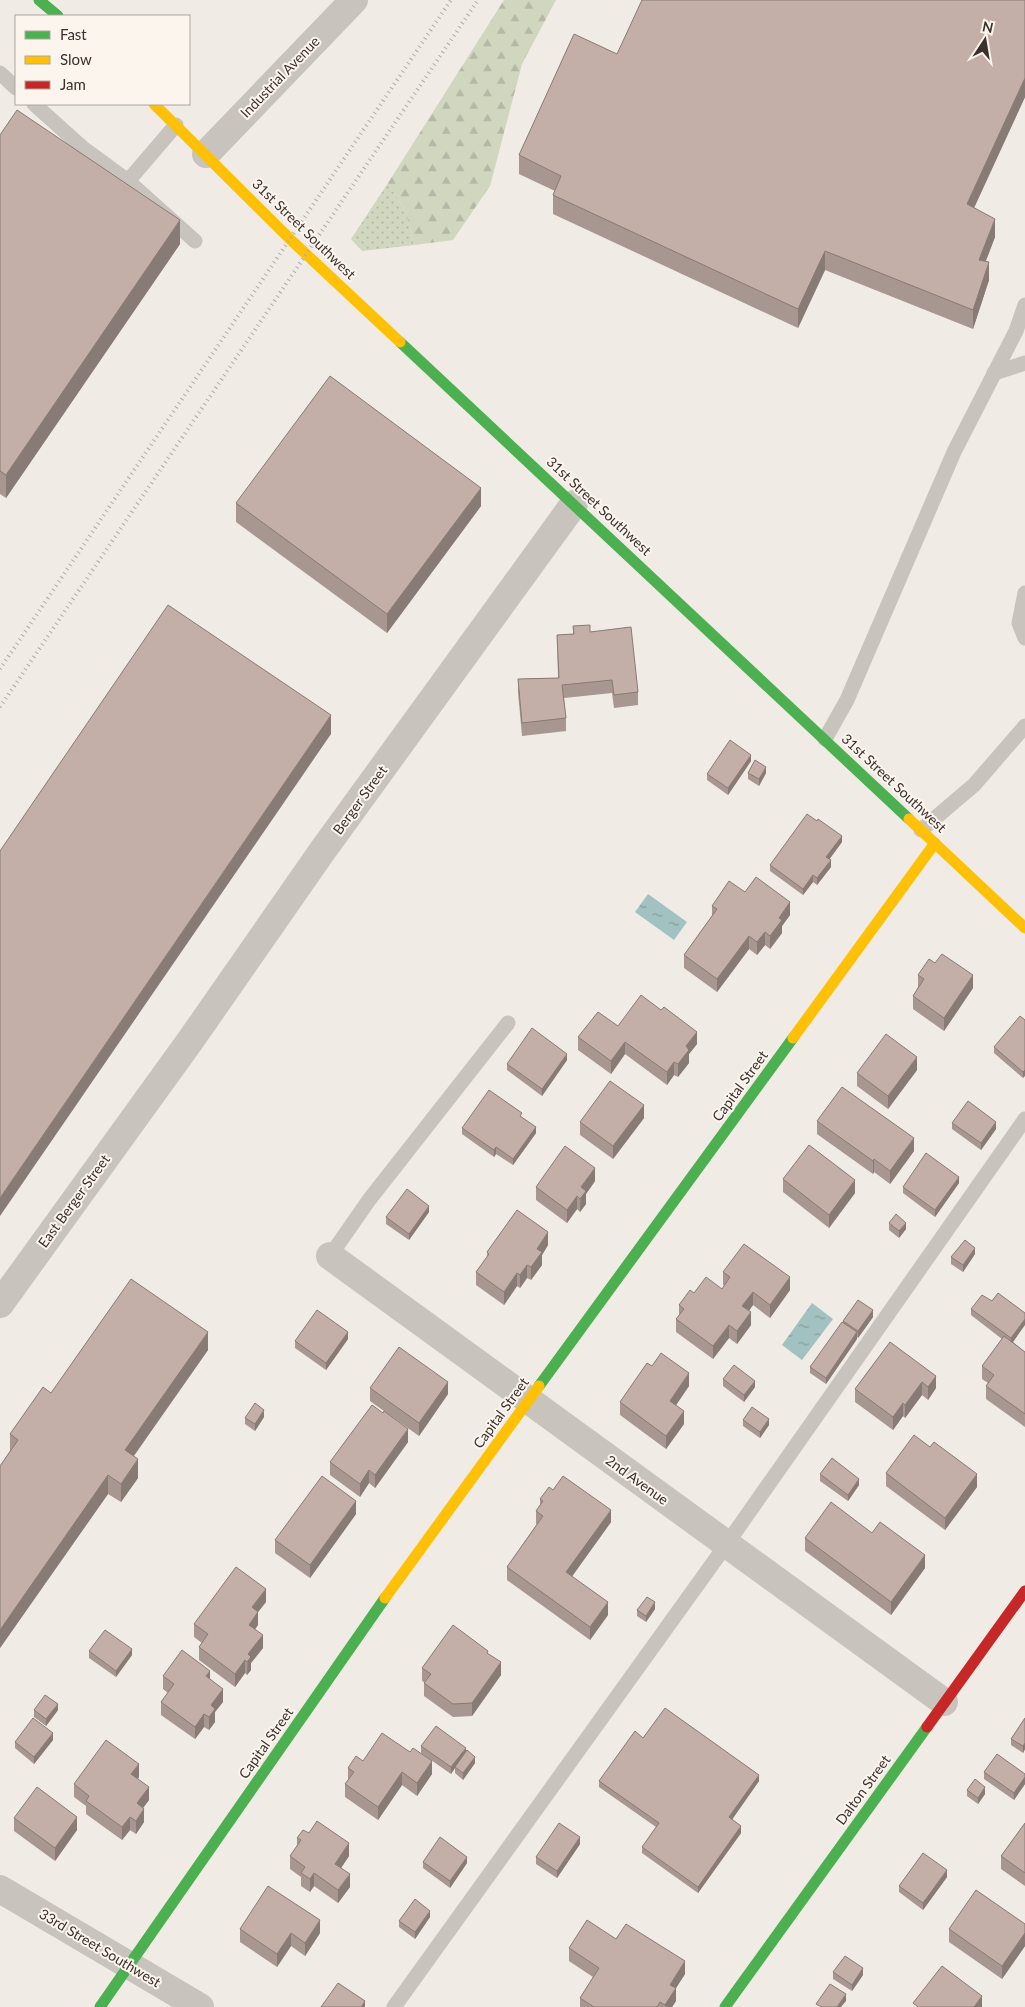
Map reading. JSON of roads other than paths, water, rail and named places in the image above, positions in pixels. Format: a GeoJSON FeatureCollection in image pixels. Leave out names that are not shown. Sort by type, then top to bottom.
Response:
{"type":"FeatureCollection","features":[{"type":"Feature","properties":{"kind":"street"},"geometry":{"type":"LineString","coordinates":[[39,0],[57,15]]}},
{"type":"Feature","properties":{"kind":"street","name":"Industrial Avenue"},"geometry":{"type":"LineString","coordinates":[[206,154],[347,2]]}},
{"type":"Feature","properties":{"kind":"street","name":"31st Street Southwest"},"geometry":{"type":"LineString","coordinates":[[155,105],[291,240],[1025,928]]}},
{"type":"Feature","properties":{"kind":"street","name":"Berger Street"},"geometry":{"type":"LineString","coordinates":[[149,1099],[323,850],[574,504]]}},
{"type":"Feature","properties":{"kind":"street","name":"Capital Street"},"geometry":{"type":"LineString","coordinates":[[100,2007],[407,1567],[935,843]]}},
{"type":"Feature","properties":{"kind":"street","name":"East Berger Street"},"geometry":{"type":"LineString","coordinates":[[0,1304],[149,1099]]}},
{"type":"Feature","properties":{"kind":"street","name":"2nd Avenue"},"geometry":{"type":"LineString","coordinates":[[330,1256],[944,1702]]}},
{"type":"Feature","properties":{"kind":"street","name":"Dalton Street"},"geometry":{"type":"LineString","coordinates":[[725,2007],[1025,1591]]}},
{"type":"Feature","properties":{"kind":"street","name":"33rd Street Southwest"},"geometry":{"type":"LineString","coordinates":[[0,1889],[200,2007]]}},
{"type":"Feature","properties":{"kind":"lane"},"geometry":{"type":"LineString","coordinates":[[0,74],[15,87]]}},
{"type":"Feature","properties":{"kind":"lane"},"geometry":{"type":"LineString","coordinates":[[35,105],[83,148],[128,181],[195,241]]}},
{"type":"Feature","properties":{"kind":"lane"},"geometry":{"type":"LineString","coordinates":[[128,181],[176,125]]}},
{"type":"Feature","properties":{"kind":"lane"},"geometry":{"type":"LineString","coordinates":[[825,739],[847,700],[954,452],[1016,331],[1025,305]]}},
{"type":"Feature","properties":{"kind":"lane"},"geometry":{"type":"LineString","coordinates":[[994,373],[1025,363]]}},
{"type":"Feature","properties":{"kind":"lane"},"geometry":{"type":"LineString","coordinates":[[1025,593],[1019,622],[1025,638]]}},
{"type":"Feature","properties":{"kind":"lane"},"geometry":{"type":"LineString","coordinates":[[921,830],[974,785],[1025,726]]}},
{"type":"Feature","properties":{"kind":"lane"},"geometry":{"type":"LineString","coordinates":[[330,1256],[369,1200],[508,1023]]}},
{"type":"Feature","properties":{"kind":"lane"},"geometry":{"type":"LineString","coordinates":[[394,2007],[726,1545],[1025,1120]]}},
{"type":"Feature","properties":{"kind":"water"},"geometry":{"type":"Polygon","coordinates":[[[648,894],[687,922],[674,940],[635,912],[648,894]]]}},
{"type":"Feature","properties":{"kind":"water"},"geometry":{"type":"Polygon","coordinates":[[[812,1303],[833,1319],[802,1360],[782,1345],[812,1303]]]}},
{"type":"Feature","properties":{"kind":"railway"},"geometry":{"type":"LineString","coordinates":[[0,669],[451,0]]}},
{"type":"Feature","properties":{"kind":"railway"},"geometry":{"type":"LineString","coordinates":[[0,707],[478,0]]}}]}
